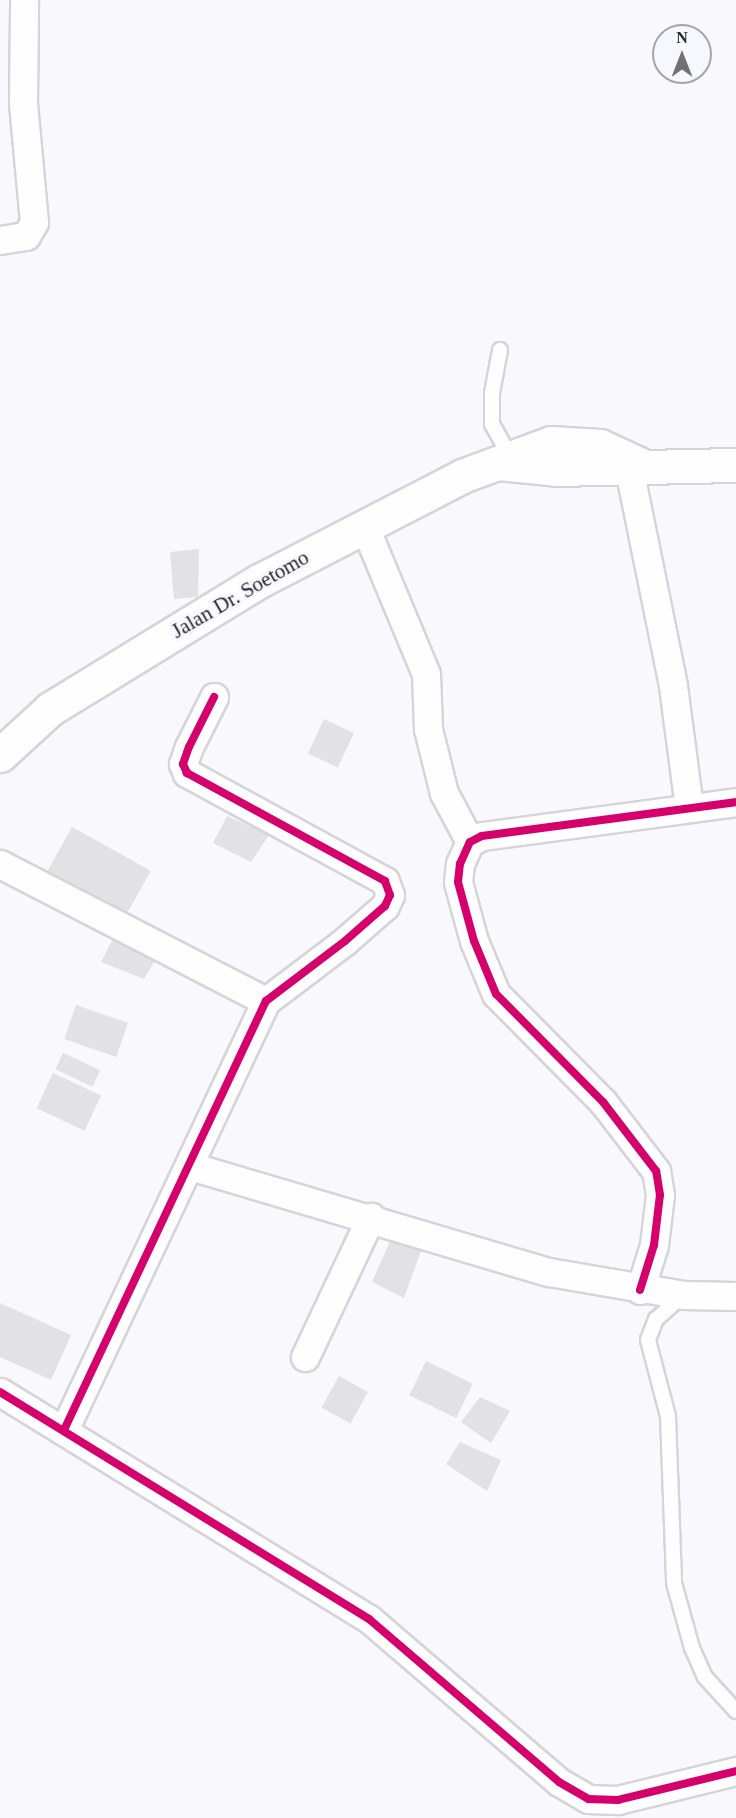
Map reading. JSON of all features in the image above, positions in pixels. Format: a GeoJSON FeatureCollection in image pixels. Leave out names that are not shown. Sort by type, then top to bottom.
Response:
{"type":"FeatureCollection","features":[{"type":"Feature","properties":{"kind":"street"},"geometry":{"type":"LineString","coordinates":[[0,240],[26,236],[34,222],[12,106],[24,0]]}},
{"type":"Feature","properties":{"kind":"street","name":"Jalan Dr. Soetomo"},"geometry":{"type":"LineString","coordinates":[[0,756],[50,709],[259,581],[462,476],[504,460],[522,467],[736,465]]}},
{"type":"Feature","properties":{"kind":"street"},"geometry":{"type":"LineString","coordinates":[[636,467],[673,686],[689,808]]}},
{"type":"Feature","properties":{"kind":"street"},"geometry":{"type":"LineString","coordinates":[[364,525],[426,674],[428,729],[444,793],[470,842]]}},
{"type":"Feature","properties":{"kind":"street"},"geometry":{"type":"LineString","coordinates":[[64,1430],[266,1001],[385,906],[389,888],[385,881],[187,773],[183,764],[189,747],[214,697]]}},
{"type":"Feature","properties":{"kind":"street"},"geometry":{"type":"LineString","coordinates":[[470,842],[519,829],[736,802]]}},
{"type":"Feature","properties":{"kind":"street"},"geometry":{"type":"LineString","coordinates":[[470,842],[460,864],[458,882],[474,941],[496,994],[603,1102],[656,1171],[660,1195],[654,1245],[640,1290]]}},
{"type":"Feature","properties":{"kind":"street"},"geometry":{"type":"LineString","coordinates":[[0,864],[266,1001]]}},
{"type":"Feature","properties":{"kind":"street"},"geometry":{"type":"LineString","coordinates":[[190,1166],[371,1217],[549,1272],[640,1290],[683,1295],[736,1296]]}},
{"type":"Feature","properties":{"kind":"street"},"geometry":{"type":"LineString","coordinates":[[306,1357],[371,1217]]}},
{"type":"Feature","properties":{"kind":"street"},"geometry":{"type":"LineString","coordinates":[[0,1392],[369,1619],[559,1782],[588,1799],[618,1800],[736,1771]]}},
{"type":"Feature","properties":{"kind":"lane"},"geometry":{"type":"LineString","coordinates":[[500,350],[492,393],[492,424],[504,460]]}},
{"type":"Feature","properties":{"kind":"lane"},"geometry":{"type":"LineString","coordinates":[[683,1295],[656,1319],[648,1340],[668,1416],[674,1583],[692,1648],[705,1677],[736,1711]]}},
{"type":"Feature","properties":{"kind":"building"},"geometry":{"type":"Polygon","coordinates":[[[199,549],[198,597],[174,599],[170,552],[199,549]]]}},
{"type":"Feature","properties":{"kind":"building"},"geometry":{"type":"Polygon","coordinates":[[[324,719],[354,733],[338,767],[308,753],[324,719]]]}},
{"type":"Feature","properties":{"kind":"building"},"geometry":{"type":"Polygon","coordinates":[[[227,816],[269,835],[251,862],[213,843],[227,816]]]}},
{"type":"Feature","properties":{"kind":"building"},"geometry":{"type":"Polygon","coordinates":[[[72,827],[151,871],[124,920],[45,876],[72,827]]]}},
{"type":"Feature","properties":{"kind":"building"},"geometry":{"type":"Polygon","coordinates":[[[116,933],[162,949],[144,979],[101,962],[116,933]]]}},
{"type":"Feature","properties":{"kind":"building"},"geometry":{"type":"Polygon","coordinates":[[[76,1005],[128,1023],[116,1057],[64,1039],[76,1005]]]}},
{"type":"Feature","properties":{"kind":"building"},"geometry":{"type":"Polygon","coordinates":[[[63,1053],[100,1070],[93,1087],[55,1069],[63,1053]]]}},
{"type":"Feature","properties":{"kind":"building"},"geometry":{"type":"Polygon","coordinates":[[[53,1073],[101,1095],[85,1131],[37,1108],[53,1073]]]}},
{"type":"Feature","properties":{"kind":"building"},"geometry":{"type":"Polygon","coordinates":[[[394,1232],[424,1243],[404,1298],[372,1282],[394,1232]]]}},
{"type":"Feature","properties":{"kind":"building"},"geometry":{"type":"Polygon","coordinates":[[[0,1303],[71,1335],[51,1380],[0,1357],[0,1303]]]}},
{"type":"Feature","properties":{"kind":"building"},"geometry":{"type":"Polygon","coordinates":[[[426,1361],[473,1384],[456,1418],[409,1395],[426,1361]]]}},
{"type":"Feature","properties":{"kind":"building"},"geometry":{"type":"Polygon","coordinates":[[[339,1376],[368,1392],[350,1423],[322,1407],[339,1376]]]}},
{"type":"Feature","properties":{"kind":"building"},"geometry":{"type":"Polygon","coordinates":[[[480,1397],[510,1411],[491,1443],[461,1422],[480,1397]]]}},
{"type":"Feature","properties":{"kind":"building"},"geometry":{"type":"Polygon","coordinates":[[[460,1442],[501,1460],[487,1491],[446,1464],[460,1442]]]}},
{"type":"Feature","properties":{"kind":"cycle path"},"geometry":{"type":"LineString","coordinates":[[64,1430],[266,1001],[345,941],[385,906],[390,895],[385,881],[187,773],[183,764],[189,747],[214,697]]}},
{"type":"Feature","properties":{"kind":"cycle path"},"geometry":{"type":"LineString","coordinates":[[640,1290],[654,1245],[660,1195],[656,1171],[603,1102],[496,994],[474,941],[458,882],[460,864],[470,842],[482,836],[736,802]]}},
{"type":"Feature","properties":{"kind":"cycle path"},"geometry":{"type":"LineString","coordinates":[[0,1392],[369,1619],[559,1782],[588,1799],[618,1800],[736,1771]]}}]}
